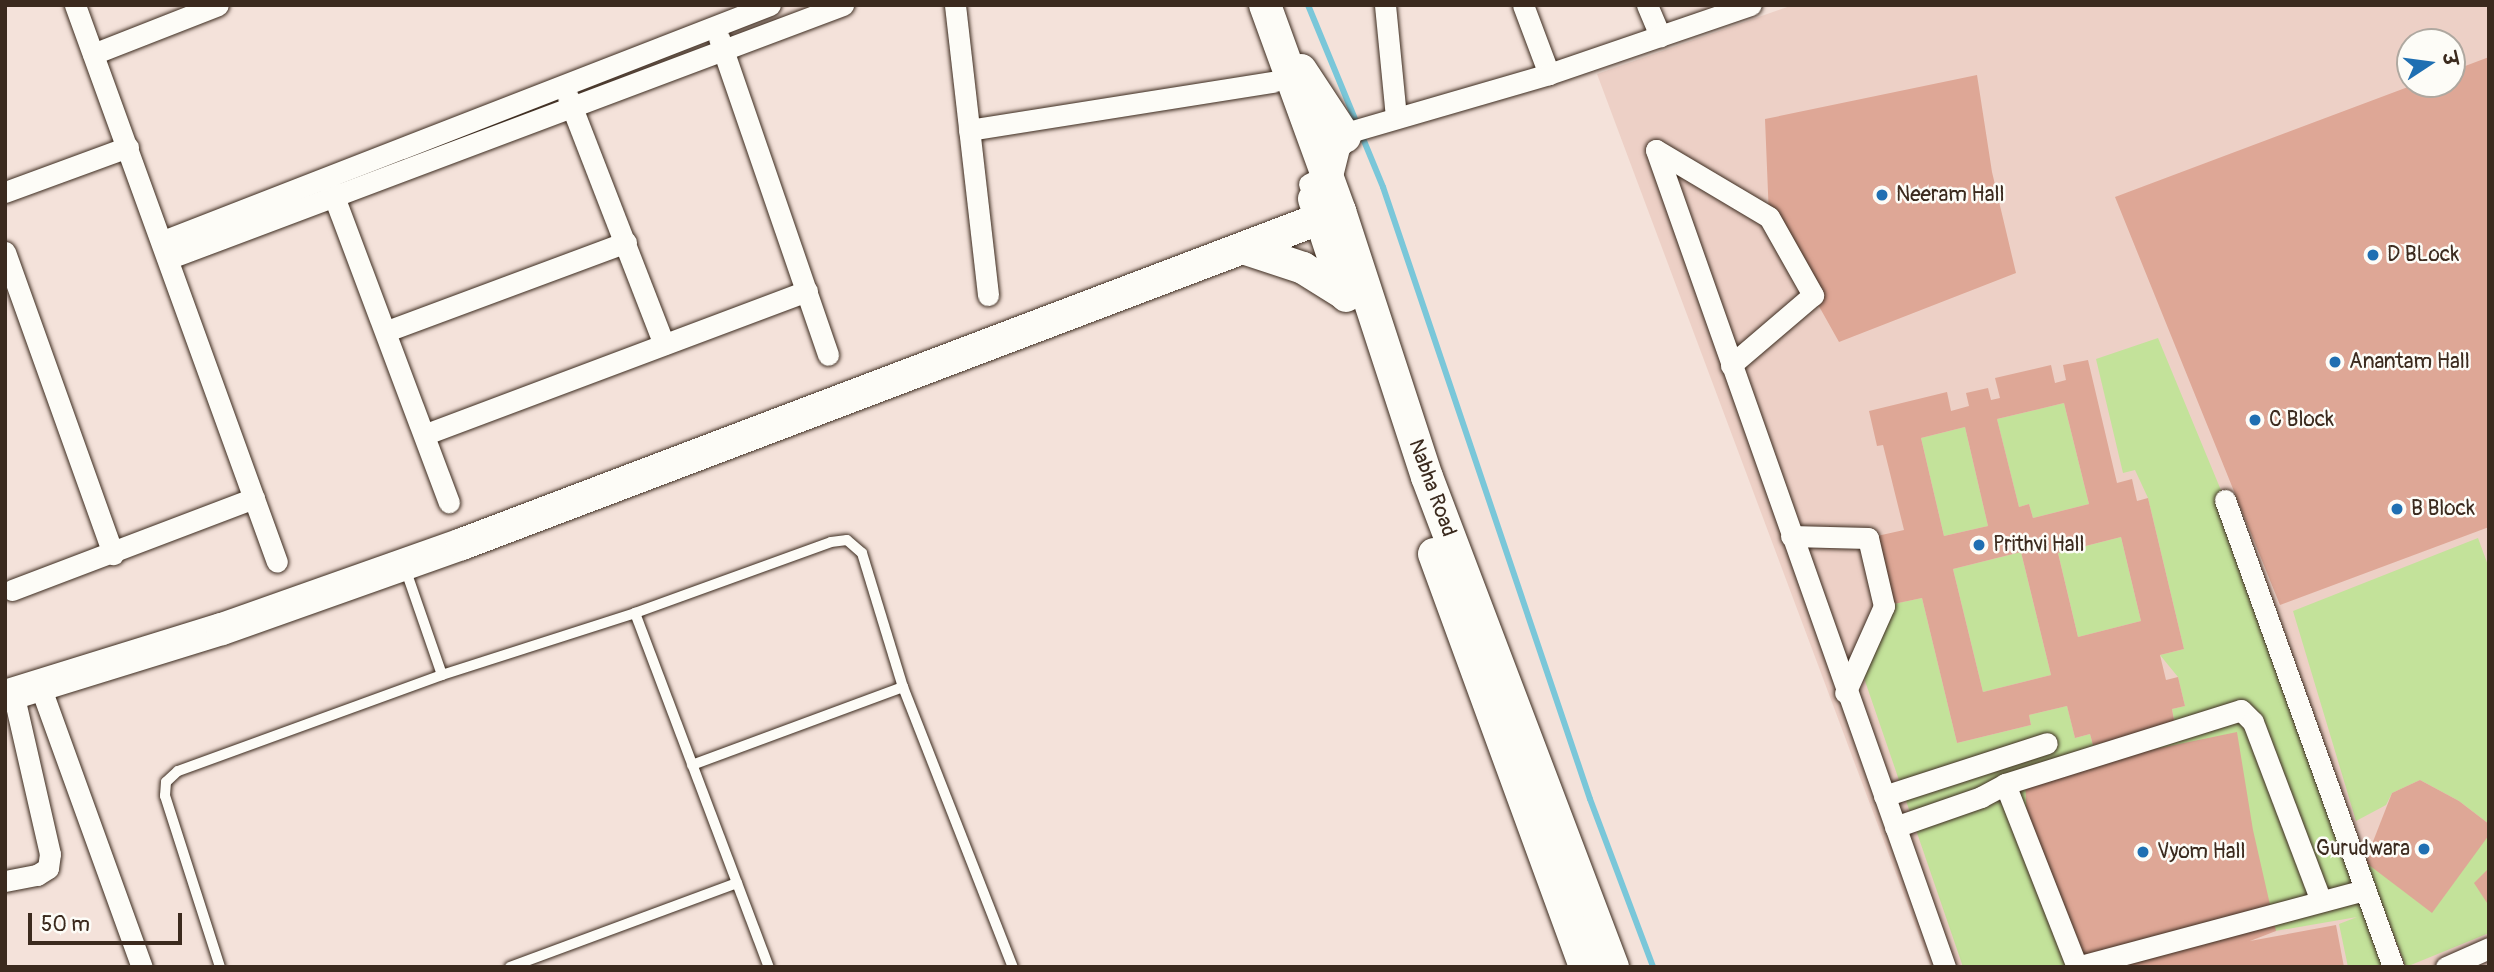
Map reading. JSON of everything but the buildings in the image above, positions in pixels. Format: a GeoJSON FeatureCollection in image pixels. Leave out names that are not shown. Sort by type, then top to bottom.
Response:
{"type":"FeatureCollection","features":[{"type":"Feature","properties":{"kind":"main road","name":"Nabha Road"},"geometry":{"type":"LineString","coordinates":[[1244,5],[1279,68]]}},
{"type":"Feature","properties":{"kind":"main road","name":"Nabha Road"},"geometry":{"type":"LineString","coordinates":[[1265,5],[1279,68],[1427,477],[1463,604],[1585,967]]}},
{"type":"Feature","properties":{"kind":"main road"},"geometry":{"type":"LineString","coordinates":[[1279,68],[1315,87],[1354,132]]}},
{"type":"Feature","properties":{"kind":"main road","name":"Nabha Road"},"geometry":{"type":"LineString","coordinates":[[1330,215],[1345,294],[1463,604],[1613,967]]}},
{"type":"Feature","properties":{"kind":"main road"},"geometry":{"type":"LineString","coordinates":[[19,691],[222,629],[404,565],[1247,249],[1330,215]]}},
{"type":"Feature","properties":{"kind":"main road"},"geometry":{"type":"LineString","coordinates":[[1247,249],[1303,268],[1345,294]]}},
{"type":"Feature","properties":{"kind":"street"},"geometry":{"type":"LineString","coordinates":[[75,5],[277,562]]}},
{"type":"Feature","properties":{"kind":"street"},"geometry":{"type":"LineString","coordinates":[[93,54],[218,5]]}},
{"type":"Feature","properties":{"kind":"street"},"geometry":{"type":"LineString","coordinates":[[166,250],[327,177],[770,5]]}},
{"type":"Feature","properties":{"kind":"street"},"geometry":{"type":"LineString","coordinates":[[166,250],[335,198],[843,5]]}},
{"type":"Feature","properties":{"kind":"street"},"geometry":{"type":"LineString","coordinates":[[956,5],[968,130],[989,295]]}},
{"type":"Feature","properties":{"kind":"street"},"geometry":{"type":"LineString","coordinates":[[1385,5],[1396,117]]}},
{"type":"Feature","properties":{"kind":"street"},"geometry":{"type":"LineString","coordinates":[[1524,5],[1549,74]]}},
{"type":"Feature","properties":{"kind":"street"},"geometry":{"type":"LineString","coordinates":[[1647,5],[1660,36]]}},
{"type":"Feature","properties":{"kind":"street"},"geometry":{"type":"LineString","coordinates":[[1318,180],[1339,161],[1354,132],[1396,117],[1549,74],[1751,5]]}},
{"type":"Feature","properties":{"kind":"street"},"geometry":{"type":"LineString","coordinates":[[715,27],[828,355]]}},
{"type":"Feature","properties":{"kind":"street"},"geometry":{"type":"LineString","coordinates":[[968,130],[1279,68]]}},
{"type":"Feature","properties":{"kind":"street"},"geometry":{"type":"LineString","coordinates":[[564,85],[664,344]]}},
{"type":"Feature","properties":{"kind":"street"},"geometry":{"type":"LineString","coordinates":[[5,192],[128,147]]}},
{"type":"Feature","properties":{"kind":"street"},"geometry":{"type":"LineString","coordinates":[[1731,365],[1812,295],[1769,217],[1656,150],[1845,693],[1945,967]]}},
{"type":"Feature","properties":{"kind":"street"},"geometry":{"type":"LineString","coordinates":[[327,177],[426,434],[449,502]]}},
{"type":"Feature","properties":{"kind":"street"},"geometry":{"type":"LineString","coordinates":[[387,331],[626,242]]}},
{"type":"Feature","properties":{"kind":"street"},"geometry":{"type":"LineString","coordinates":[[5,252],[113,554]]}},
{"type":"Feature","properties":{"kind":"street"},"geometry":{"type":"LineString","coordinates":[[426,434],[807,291]]}},
{"type":"Feature","properties":{"kind":"street"},"geometry":{"type":"LineString","coordinates":[[12,590],[113,554],[254,498]]}},
{"type":"Feature","properties":{"kind":"street"},"geometry":{"type":"LineString","coordinates":[[2225,500],[2393,967]]}},
{"type":"Feature","properties":{"kind":"street"},"geometry":{"type":"LineString","coordinates":[[1791,536],[1868,538],[1884,606],[1845,693]]}},
{"type":"Feature","properties":{"kind":"street"},"geometry":{"type":"LineString","coordinates":[[5,881],[37,875],[48,868],[50,854],[19,691]]}},
{"type":"Feature","properties":{"kind":"street"},"geometry":{"type":"LineString","coordinates":[[19,691],[142,967]]}},
{"type":"Feature","properties":{"kind":"street"},"geometry":{"type":"LineString","coordinates":[[1895,827],[1981,797],[2005,784],[2241,710],[2253,722],[2321,901]]}},
{"type":"Feature","properties":{"kind":"street"},"geometry":{"type":"LineString","coordinates":[[1884,796],[2047,743]]}},
{"type":"Feature","properties":{"kind":"street"},"geometry":{"type":"LineString","coordinates":[[2005,784],[2077,967],[2365,890]]}},
{"type":"Feature","properties":{"kind":"street"},"geometry":{"type":"LineString","coordinates":[[2446,967],[2489,948]]}},
{"type":"Feature","properties":{"kind":"lane"},"geometry":{"type":"LineString","coordinates":[[220,967],[165,796],[166,782],[178,771],[442,675],[635,613],[831,542],[847,540],[862,553],[903,687],[1013,967]]}},
{"type":"Feature","properties":{"kind":"lane"},"geometry":{"type":"LineString","coordinates":[[404,565],[442,675]]}},
{"type":"Feature","properties":{"kind":"lane"},"geometry":{"type":"LineString","coordinates":[[635,613],[769,967]]}},
{"type":"Feature","properties":{"kind":"lane"},"geometry":{"type":"LineString","coordinates":[[692,765],[903,687]]}},
{"type":"Feature","properties":{"kind":"lane"},"geometry":{"type":"LineString","coordinates":[[510,967],[737,883]]}},
{"type":"Feature","properties":{"kind":"shaded area"},"geometry":{"type":"Polygon","coordinates":[[[1793,5],[2489,5],[2489,967],[1931,967],[1597,74],[1793,5]]]}},
{"type":"Feature","properties":{"kind":"green space"},"geometry":{"type":"Polygon","coordinates":[[[2158,338],[2225,500],[2384,967],[2348,967],[2339,924],[2357,917],[2101,961],[2097,967],[1963,967],[1864,678],[1893,604],[1922,598],[1957,743],[2031,725],[2029,715],[2067,706],[2075,738],[2090,734],[2093,745],[2175,725],[2172,709],[2185,706],[2178,677],[2160,655],[2184,649],[2148,498],[2135,470],[2123,473],[2096,359],[2158,338]]]}},
{"type":"Feature","properties":{"kind":"green space"},"geometry":{"type":"Polygon","coordinates":[[[2064,403],[2089,504],[2033,518],[2029,504],[2019,507],[1997,419],[2064,403]]]}},
{"type":"Feature","properties":{"kind":"green space"},"geometry":{"type":"Polygon","coordinates":[[[1965,427],[1988,526],[1944,536],[1921,438],[1965,427]]]}},
{"type":"Feature","properties":{"kind":"green space"},"geometry":{"type":"Polygon","coordinates":[[[2121,537],[2141,621],[2078,637],[2058,553],[2121,537]]]}},
{"type":"Feature","properties":{"kind":"green space"},"geometry":{"type":"Polygon","coordinates":[[[2478,538],[2489,568],[2489,824],[2459,801],[2420,780],[2392,793],[2386,805],[2356,821],[2293,611],[2478,538]]]}},
{"type":"Feature","properties":{"kind":"green space"},"geometry":{"type":"Polygon","coordinates":[[[2021,552],[2051,675],[1983,692],[1953,569],[2021,552]]]}},
{"type":"Feature","properties":{"kind":"green space"},"geometry":{"type":"Polygon","coordinates":[[[2489,835],[2489,933],[2406,967],[2365,862],[2489,835]]]}},
{"type":"Feature","properties":{"kind":"waterway"},"geometry":{"type":"LineString","coordinates":[[1308,5],[1383,187],[1590,799],[1653,967]]}},
{"type":"Feature","properties":{"kind":"place","name":"Neeram Hall"},"geometry":{"type":"Point","coordinates":[1882,195]}},
{"type":"Feature","properties":{"kind":"place","name":"D BLock"},"geometry":{"type":"Point","coordinates":[2373,255]}},
{"type":"Feature","properties":{"kind":"place","name":"Anantam Hall"},"geometry":{"type":"Point","coordinates":[2335,362]}},
{"type":"Feature","properties":{"kind":"place","name":"C Block"},"geometry":{"type":"Point","coordinates":[2255,420]}},
{"type":"Feature","properties":{"kind":"place","name":"B Block"},"geometry":{"type":"Point","coordinates":[2397,509]}},
{"type":"Feature","properties":{"kind":"place","name":"Prithvi Hall"},"geometry":{"type":"Point","coordinates":[1979,545]}},
{"type":"Feature","properties":{"kind":"place","name":"Gurudwara"},"geometry":{"type":"Point","coordinates":[2424,849]}},
{"type":"Feature","properties":{"kind":"place","name":"Vyom Hall"},"geometry":{"type":"Point","coordinates":[2143,852]}}]}
